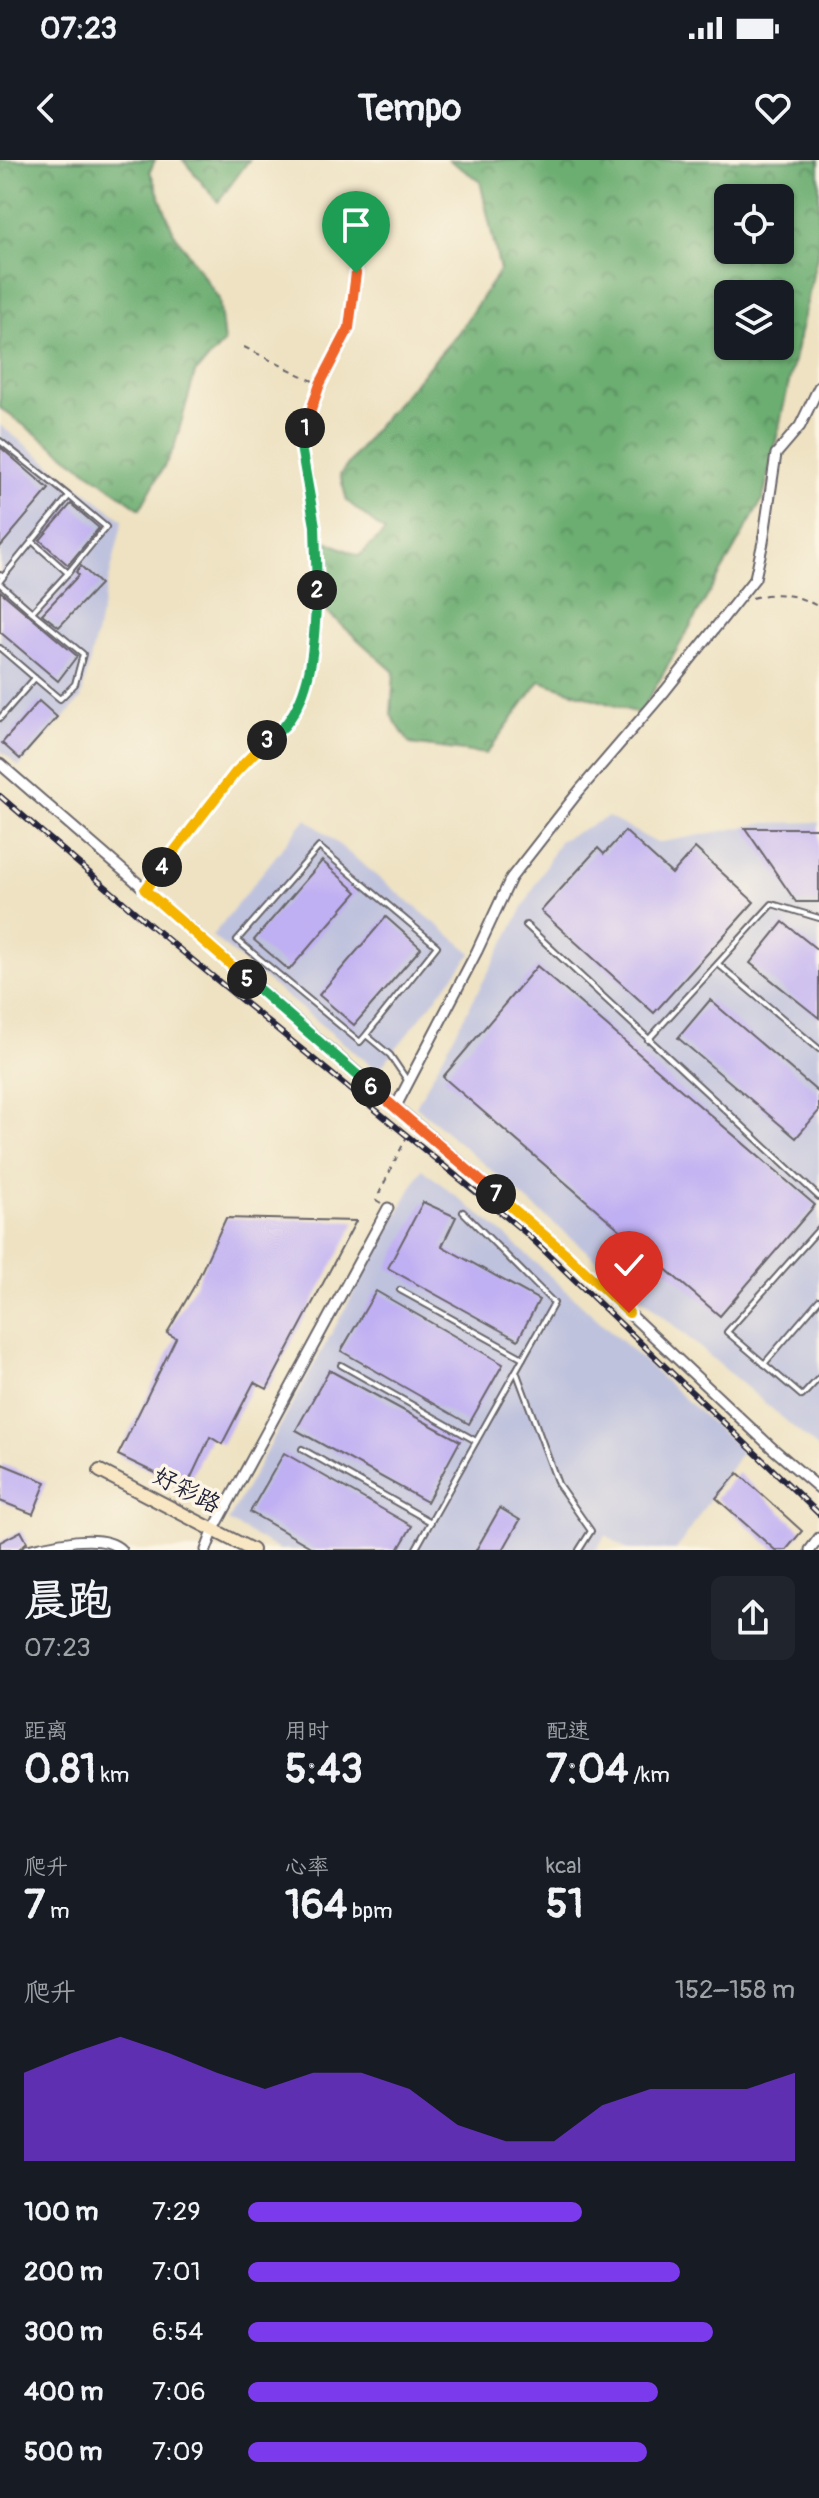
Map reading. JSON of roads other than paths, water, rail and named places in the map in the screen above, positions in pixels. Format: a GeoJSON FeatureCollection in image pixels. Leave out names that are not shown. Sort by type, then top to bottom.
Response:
{"type":"FeatureCollection","features":[{"type":"Feature","properties":{"kind":"street"},"geometry":{"type":"LineString","coordinates":[[395,1108],[477,951],[511,878],[755,578],[776,454],[800,426],[819,387]]}},
{"type":"Feature","properties":{"kind":"street"},"geometry":{"type":"LineString","coordinates":[[0,764],[564,1252],[771,1447],[819,1488]]}},
{"type":"Feature","properties":{"kind":"street"},"geometry":{"type":"LineString","coordinates":[[206,1550],[214,1529],[388,1208]]}},
{"type":"Feature","properties":{"kind":"street","name":"好彩路"},"geometry":{"type":"LineString","coordinates":[[100,1471],[252,1550]]}},
{"type":"Feature","properties":{"kind":"street"},"geometry":{"type":"LineString","coordinates":[[810,1550],[819,1538]]}},
{"type":"Feature","properties":{"kind":"street"},"geometry":{"type":"LineString","coordinates":[[27,1550],[65,1542],[89,1541],[116,1545],[121,1550]]}},
{"type":"Feature","properties":{"kind":"lane"},"geometry":{"type":"LineString","coordinates":[[0,441],[106,527],[32,612]]}},
{"type":"Feature","properties":{"kind":"lane"},"geometry":{"type":"LineString","coordinates":[[0,648],[60,699],[75,684],[83,654],[32,612],[1,579],[69,496]]}},
{"type":"Feature","properties":{"kind":"lane"},"geometry":{"type":"LineString","coordinates":[[32,541],[68,573]]}},
{"type":"Feature","properties":{"kind":"lane"},"geometry":{"type":"LineString","coordinates":[[0,718],[35,678]]}},
{"type":"Feature","properties":{"kind":"lane"},"geometry":{"type":"LineString","coordinates":[[319,847],[437,946],[366,1035],[360,1042],[237,940],[319,847]]}},
{"type":"Feature","properties":{"kind":"lane"},"geometry":{"type":"LineString","coordinates":[[648,1040],[772,904],[819,918]]}},
{"type":"Feature","properties":{"kind":"lane"},"geometry":{"type":"LineString","coordinates":[[526,925],[819,1197]]}},
{"type":"Feature","properties":{"kind":"lane"},"geometry":{"type":"LineString","coordinates":[[718,964],[819,1049]]}},
{"type":"Feature","properties":{"kind":"lane"},"geometry":{"type":"LineString","coordinates":[[366,1035],[390,1055],[408,1082]]}},
{"type":"Feature","properties":{"kind":"lane"},"geometry":{"type":"LineString","coordinates":[[415,1550],[554,1303],[463,1212]]}},
{"type":"Feature","properties":{"kind":"lane"},"geometry":{"type":"LineString","coordinates":[[819,1229],[727,1332],[802,1396],[819,1378]]}},
{"type":"Feature","properties":{"kind":"lane"},"geometry":{"type":"LineString","coordinates":[[400,1290],[523,1358]]}},
{"type":"Feature","properties":{"kind":"lane"},"geometry":{"type":"LineString","coordinates":[[764,1364],[819,1300]]}},
{"type":"Feature","properties":{"kind":"lane"},"geometry":{"type":"LineString","coordinates":[[341,1365],[476,1441]]}},
{"type":"Feature","properties":{"kind":"lane"},"geometry":{"type":"LineString","coordinates":[[516,1371],[558,1484],[591,1531],[579,1550]]}},
{"type":"Feature","properties":{"kind":"lane"},"geometry":{"type":"LineString","coordinates":[[302,1449],[431,1522]]}},
{"type":"Feature","properties":{"kind":"railway"},"geometry":{"type":"LineString","coordinates":[[0,796],[150,925],[527,1234],[819,1514]]}}]}
